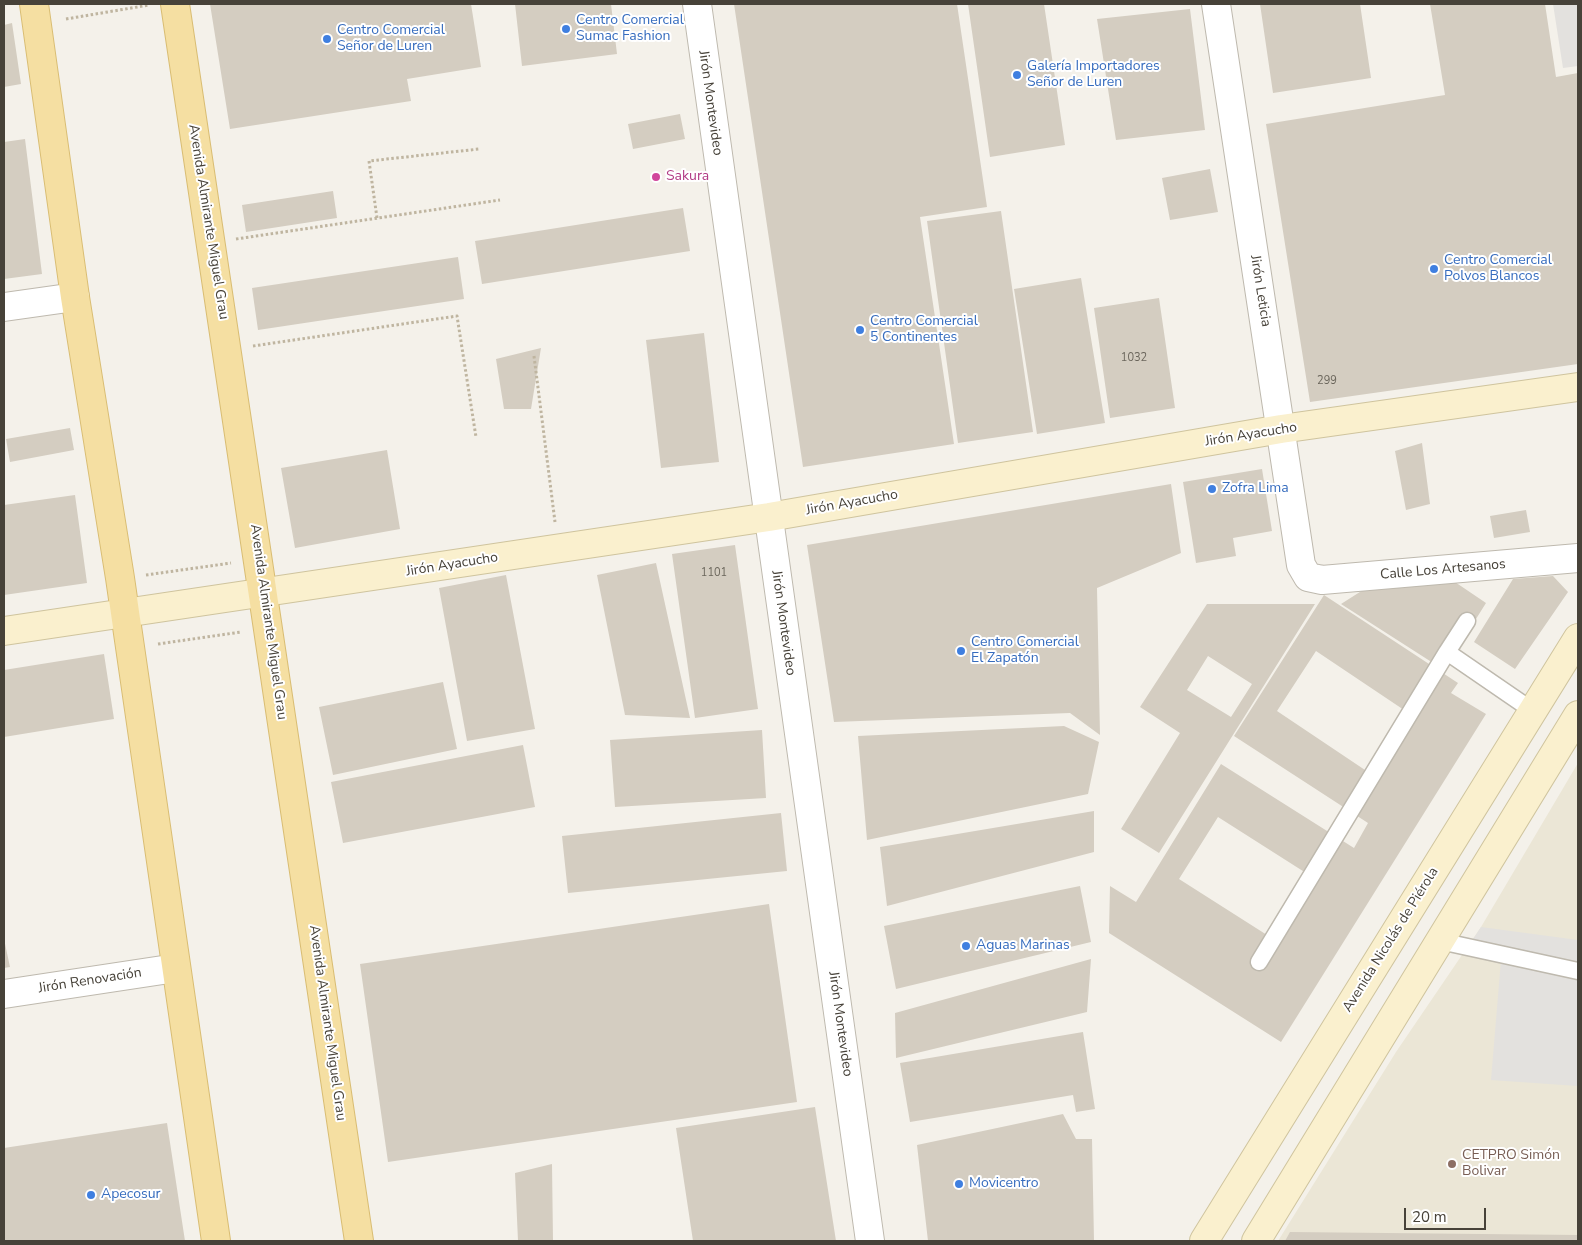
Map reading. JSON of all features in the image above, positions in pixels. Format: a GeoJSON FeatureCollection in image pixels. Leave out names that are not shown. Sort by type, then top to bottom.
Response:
{"type":"FeatureCollection","features":[{"type":"Feature","properties":{"kind":"main road"},"geometry":{"type":"LineString","coordinates":[[34,4],[75,297],[136,611],[176,968],[216,1241]]}},
{"type":"Feature","properties":{"kind":"main road","name":"Avenida Almirante Miguel Grau"},"geometry":{"type":"LineString","coordinates":[[163,4],[211,243],[228,350],[258,594],[359,1241]]}},
{"type":"Feature","properties":{"kind":"street","name":"Jirón Montevideo"},"geometry":{"type":"LineString","coordinates":[[696,4],[870,1241]]}},
{"type":"Feature","properties":{"kind":"street","name":"Jirón Leticia"},"geometry":{"type":"LineString","coordinates":[[1216,4],[1301,564],[1308,577]]}},
{"type":"Feature","properties":{"kind":"street"},"geometry":{"type":"LineString","coordinates":[[4,307],[75,297]]}},
{"type":"Feature","properties":{"kind":"street","name":"Jirón Ayacucho"},"geometry":{"type":"LineString","coordinates":[[4,631],[769,517],[1281,429],[1578,387]]}},
{"type":"Feature","properties":{"kind":"street","name":"Calle Los Artesanos"},"geometry":{"type":"LineString","coordinates":[[1308,577],[1322,580],[1578,558]]}},
{"type":"Feature","properties":{"kind":"street","name":"Avenida Nicolás de Piérola"},"geometry":{"type":"LineString","coordinates":[[1204,1241],[1578,638]]}},
{"type":"Feature","properties":{"kind":"street"},"geometry":{"type":"LineString","coordinates":[[1256,1241],[1578,715]]}},
{"type":"Feature","properties":{"kind":"street","name":"Jirón Renovación"},"geometry":{"type":"LineString","coordinates":[[4,994],[176,968]]}},
{"type":"Feature","properties":{"kind":"lane"},"geometry":{"type":"LineString","coordinates":[[1259,962],[1467,621]]}},
{"type":"Feature","properties":{"kind":"lane"},"geometry":{"type":"LineString","coordinates":[[1447,652],[1533,711]]}},
{"type":"Feature","properties":{"kind":"lane"},"geometry":{"type":"LineString","coordinates":[[1440,941],[1578,971]]}},
{"type":"Feature","properties":{"kind":"path"},"geometry":{"type":"LineString","coordinates":[[66,19],[163,4]]}},
{"type":"Feature","properties":{"kind":"path"},"geometry":{"type":"LineString","coordinates":[[378,218],[369,161],[479,149]]}},
{"type":"Feature","properties":{"kind":"path"},"geometry":{"type":"LineString","coordinates":[[211,243],[500,200]]}},
{"type":"Feature","properties":{"kind":"path"},"geometry":{"type":"LineString","coordinates":[[228,350],[457,316],[476,437]]}},
{"type":"Feature","properties":{"kind":"path"},"geometry":{"type":"LineString","coordinates":[[534,356],[559,548]]}},
{"type":"Feature","properties":{"kind":"path"},"geometry":{"type":"LineString","coordinates":[[143,575],[237,562]]}},
{"type":"Feature","properties":{"kind":"path"},"geometry":{"type":"LineString","coordinates":[[152,644],[246,631]]}},
{"type":"Feature","properties":{"kind":"shaded area"},"geometry":{"type":"Polygon","coordinates":[[[1553,4],[1578,4],[1578,66],[1563,68],[1553,4]]]}},
{"type":"Feature","properties":{"kind":"shaded area"},"geometry":{"type":"Polygon","coordinates":[[[1578,763],[1578,1241],[1278,1241],[1396,1052],[1481,927],[1578,763]]]}},
{"type":"Feature","properties":{"kind":"shaded area"},"geometry":{"type":"Polygon","coordinates":[[[1481,927],[1578,940],[1578,1086],[1491,1080],[1501,960],[1463,954],[1481,927]]]}},
{"type":"Feature","properties":{"kind":"building","name":"Centro Comercial Señor de Luren"},"geometry":{"type":"Polygon","coordinates":[[[210,4],[471,4],[481,67],[407,79],[411,101],[230,129],[210,4]]]}},
{"type":"Feature","properties":{"kind":"building","name":"Centro Comercial Sumac Fashion"},"geometry":{"type":"Polygon","coordinates":[[[515,4],[611,4],[617,54],[522,66],[515,4]]]}},
{"type":"Feature","properties":{"kind":"building","name":"Centro Comercial 5 Continentes"},"geometry":{"type":"Polygon","coordinates":[[[734,4],[957,4],[987,207],[920,217],[954,444],[803,467],[734,4]]]}},
{"type":"Feature","properties":{"kind":"building","name":"Galería Importadores Señor de Luren"},"geometry":{"type":"Polygon","coordinates":[[[968,4],[1044,4],[1065,145],[990,157],[968,4]]]}},
{"type":"Feature","properties":{"kind":"building"},"geometry":{"type":"Polygon","coordinates":[[[1260,4],[1360,4],[1371,78],[1273,93],[1260,4]]]}},
{"type":"Feature","properties":{"kind":"building","name":"Centro Comercial Polvos Blancos"},"geometry":{"type":"Polygon","coordinates":[[[1430,4],[1545,4],[1556,77],[1578,73],[1578,364],[1310,402],[1266,124],[1445,95],[1430,4]]]}},
{"type":"Feature","properties":{"kind":"building"},"geometry":{"type":"Polygon","coordinates":[[[1190,9],[1205,130],[1116,140],[1097,19],[1190,9]]]}},
{"type":"Feature","properties":{"kind":"building"},"geometry":{"type":"Polygon","coordinates":[[[12,23],[21,84],[4,87],[4,25],[12,23]]]}},
{"type":"Feature","properties":{"kind":"building"},"geometry":{"type":"Polygon","coordinates":[[[680,114],[685,139],[633,149],[628,124],[680,114]]]}},
{"type":"Feature","properties":{"kind":"building"},"geometry":{"type":"Polygon","coordinates":[[[25,139],[42,274],[4,279],[4,142],[25,139]]]}},
{"type":"Feature","properties":{"kind":"building"},"geometry":{"type":"Polygon","coordinates":[[[1210,169],[1218,212],[1170,220],[1162,178],[1210,169]]]}},
{"type":"Feature","properties":{"kind":"building"},"geometry":{"type":"Polygon","coordinates":[[[333,191],[337,218],[246,232],[242,205],[333,191]]]}},
{"type":"Feature","properties":{"kind":"building"},"geometry":{"type":"Polygon","coordinates":[[[683,208],[690,251],[482,284],[475,241],[683,208]]]}},
{"type":"Feature","properties":{"kind":"building"},"geometry":{"type":"Polygon","coordinates":[[[1001,211],[1033,432],[958,443],[927,221],[1001,211]]]}},
{"type":"Feature","properties":{"kind":"building"},"geometry":{"type":"Polygon","coordinates":[[[458,257],[464,299],[258,330],[252,288],[458,257]]]}},
{"type":"Feature","properties":{"kind":"building"},"geometry":{"type":"Polygon","coordinates":[[[1081,278],[1105,423],[1037,434],[1014,289],[1081,278]]]}},
{"type":"Feature","properties":{"kind":"building"},"geometry":{"type":"Polygon","coordinates":[[[1159,298],[1175,408],[1110,418],[1094,308],[1159,298]]]}},
{"type":"Feature","properties":{"kind":"building"},"geometry":{"type":"Polygon","coordinates":[[[704,333],[719,462],[661,468],[646,340],[704,333]]]}},
{"type":"Feature","properties":{"kind":"building"},"geometry":{"type":"Polygon","coordinates":[[[541,348],[531,409],[504,409],[496,359],[541,348]]]}},
{"type":"Feature","properties":{"kind":"building"},"geometry":{"type":"Polygon","coordinates":[[[70,428],[74,450],[10,462],[6,439],[70,428]]]}},
{"type":"Feature","properties":{"kind":"building"},"geometry":{"type":"Polygon","coordinates":[[[1422,443],[1430,504],[1406,510],[1395,451],[1422,443]]]}},
{"type":"Feature","properties":{"kind":"building"},"geometry":{"type":"Polygon","coordinates":[[[387,450],[400,529],[295,548],[281,468],[387,450]]]}},
{"type":"Feature","properties":{"kind":"building"},"geometry":{"type":"Polygon","coordinates":[[[1262,469],[1272,531],[1233,538],[1236,556],[1196,563],[1183,482],[1262,469]]]}},
{"type":"Feature","properties":{"kind":"building","name":"Centro Comercial El Zapatón"},"geometry":{"type":"Polygon","coordinates":[[[1171,484],[1181,553],[1097,588],[1100,735],[1070,713],[834,722],[807,545],[1171,484]]]}},
{"type":"Feature","properties":{"kind":"building"},"geometry":{"type":"Polygon","coordinates":[[[75,495],[87,583],[4,595],[4,505],[75,495]]]}},
{"type":"Feature","properties":{"kind":"building"},"geometry":{"type":"Polygon","coordinates":[[[1526,510],[1530,532],[1494,538],[1490,516],[1526,510]]]}},
{"type":"Feature","properties":{"kind":"building"},"geometry":{"type":"Polygon","coordinates":[[[735,545],[758,709],[695,718],[672,554],[735,545]]]}},
{"type":"Feature","properties":{"kind":"building"},"geometry":{"type":"Polygon","coordinates":[[[656,563],[690,718],[625,715],[597,575],[656,563]]]}},
{"type":"Feature","properties":{"kind":"building"},"geometry":{"type":"Polygon","coordinates":[[[506,575],[535,729],[467,741],[439,588],[506,575]]]}},
{"type":"Feature","properties":{"kind":"building"},"geometry":{"type":"Polygon","coordinates":[[[1553,576],[1568,592],[1515,669],[1474,642],[1513,579],[1553,576]]]}},
{"type":"Feature","properties":{"kind":"building"},"geometry":{"type":"Polygon","coordinates":[[[1452,580],[1486,603],[1444,670],[1341,604],[1374,583],[1452,580]]]}},
{"type":"Feature","properties":{"kind":"building"},"geometry":{"type":"Polygon","coordinates":[[[1324,595],[1458,683],[1451,693],[1486,714],[1281,1042],[1109,933],[1110,886],[1136,902],[1221,764],[1354,848],[1368,823],[1234,736],[1324,595]],[[1316,651],[1277,711],[1365,770],[1404,710],[1316,651]],[[1218,817],[1179,879],[1267,935],[1306,873],[1218,817]]]}},
{"type":"Feature","properties":{"kind":"building"},"geometry":{"type":"Polygon","coordinates":[[[1207,604],[1315,604],[1159,853],[1121,829],[1180,733],[1140,707],[1207,604]],[[1208,656],[1187,690],[1231,717],[1252,684],[1208,656]]]}},
{"type":"Feature","properties":{"kind":"building"},"geometry":{"type":"Polygon","coordinates":[[[104,654],[114,719],[4,737],[4,670],[104,654]]]}},
{"type":"Feature","properties":{"kind":"building"},"geometry":{"type":"Polygon","coordinates":[[[443,682],[457,749],[333,775],[319,707],[443,682]]]}},
{"type":"Feature","properties":{"kind":"building"},"geometry":{"type":"Polygon","coordinates":[[[1064,726],[1099,742],[1088,794],[867,840],[858,736],[1064,726]]]}},
{"type":"Feature","properties":{"kind":"building"},"geometry":{"type":"Polygon","coordinates":[[[762,730],[766,798],[615,807],[610,740],[762,730]]]}},
{"type":"Feature","properties":{"kind":"building"},"geometry":{"type":"Polygon","coordinates":[[[523,745],[535,807],[343,843],[331,782],[523,745]]]}},
{"type":"Feature","properties":{"kind":"building"},"geometry":{"type":"Polygon","coordinates":[[[1094,811],[1094,852],[887,906],[880,847],[1094,811]]]}},
{"type":"Feature","properties":{"kind":"building"},"geometry":{"type":"Polygon","coordinates":[[[781,813],[787,871],[568,893],[562,836],[781,813]]]}},
{"type":"Feature","properties":{"kind":"building"},"geometry":{"type":"Polygon","coordinates":[[[1080,886],[1091,942],[896,989],[884,926],[1080,886]]]}},
{"type":"Feature","properties":{"kind":"building"},"geometry":{"type":"Polygon","coordinates":[[[769,904],[797,1102],[388,1162],[360,964],[769,904]]]}},
{"type":"Feature","properties":{"kind":"building"},"geometry":{"type":"Polygon","coordinates":[[[4,939],[10,967],[4,968],[4,939]]]}},
{"type":"Feature","properties":{"kind":"building"},"geometry":{"type":"Polygon","coordinates":[[[1091,959],[1087,1012],[896,1058],[895,1013],[1091,959]]]}},
{"type":"Feature","properties":{"kind":"building"},"geometry":{"type":"Polygon","coordinates":[[[1083,1032],[1095,1109],[1076,1112],[1073,1095],[910,1122],[900,1063],[1083,1032]]]}},
{"type":"Feature","properties":{"kind":"building"},"geometry":{"type":"Polygon","coordinates":[[[815,1107],[836,1241],[693,1241],[676,1128],[815,1107]]]}},
{"type":"Feature","properties":{"kind":"building"},"geometry":{"type":"Polygon","coordinates":[[[1063,1114],[1076,1139],[1092,1139],[1094,1241],[928,1241],[917,1145],[1063,1114]]]}},
{"type":"Feature","properties":{"kind":"building","name":"Apecosur"},"geometry":{"type":"Polygon","coordinates":[[[167,1123],[185,1241],[4,1241],[4,1148],[167,1123]]]}},
{"type":"Feature","properties":{"kind":"building"},"geometry":{"type":"Polygon","coordinates":[[[552,1164],[553,1241],[518,1241],[515,1173],[552,1164]]]}},
{"type":"Feature","properties":{"kind":"building"},"geometry":{"type":"Polygon","coordinates":[[[1290,1232],[1578,1235],[1578,1241],[1285,1241],[1290,1232]]]}},
{"type":"Feature","properties":{"kind":"place","name":"Centro Comercial Sumac Fashion"},"geometry":{"type":"Point","coordinates":[566,29]}},
{"type":"Feature","properties":{"kind":"place","name":"Centro Comercial Señor de Luren"},"geometry":{"type":"Point","coordinates":[327,39]}},
{"type":"Feature","properties":{"kind":"place","name":"Galería Importadores Señor de Luren"},"geometry":{"type":"Point","coordinates":[1017,75]}},
{"type":"Feature","properties":{"kind":"place","name":"Sakura"},"geometry":{"type":"Point","coordinates":[656,177]}},
{"type":"Feature","properties":{"kind":"place","name":"Centro Comercial Polvos Blancos"},"geometry":{"type":"Point","coordinates":[1434,269]}},
{"type":"Feature","properties":{"kind":"place","name":"Centro Comercial 5 Continentes"},"geometry":{"type":"Point","coordinates":[860,330]}},
{"type":"Feature","properties":{"kind":"place","name":"Zofra Lima"},"geometry":{"type":"Point","coordinates":[1212,489]}},
{"type":"Feature","properties":{"kind":"place","name":"Centro Comercial El Zapatón"},"geometry":{"type":"Point","coordinates":[961,651]}},
{"type":"Feature","properties":{"kind":"place","name":"Aguas Marinas"},"geometry":{"type":"Point","coordinates":[966,946]}},
{"type":"Feature","properties":{"kind":"place","name":"CETPRO Simón Bolivar"},"geometry":{"type":"Point","coordinates":[1452,1164]}},
{"type":"Feature","properties":{"kind":"place","name":"Movicentro"},"geometry":{"type":"Point","coordinates":[959,1184]}},
{"type":"Feature","properties":{"kind":"place","name":"Apecosur"},"geometry":{"type":"Point","coordinates":[91,1195]}}]}
